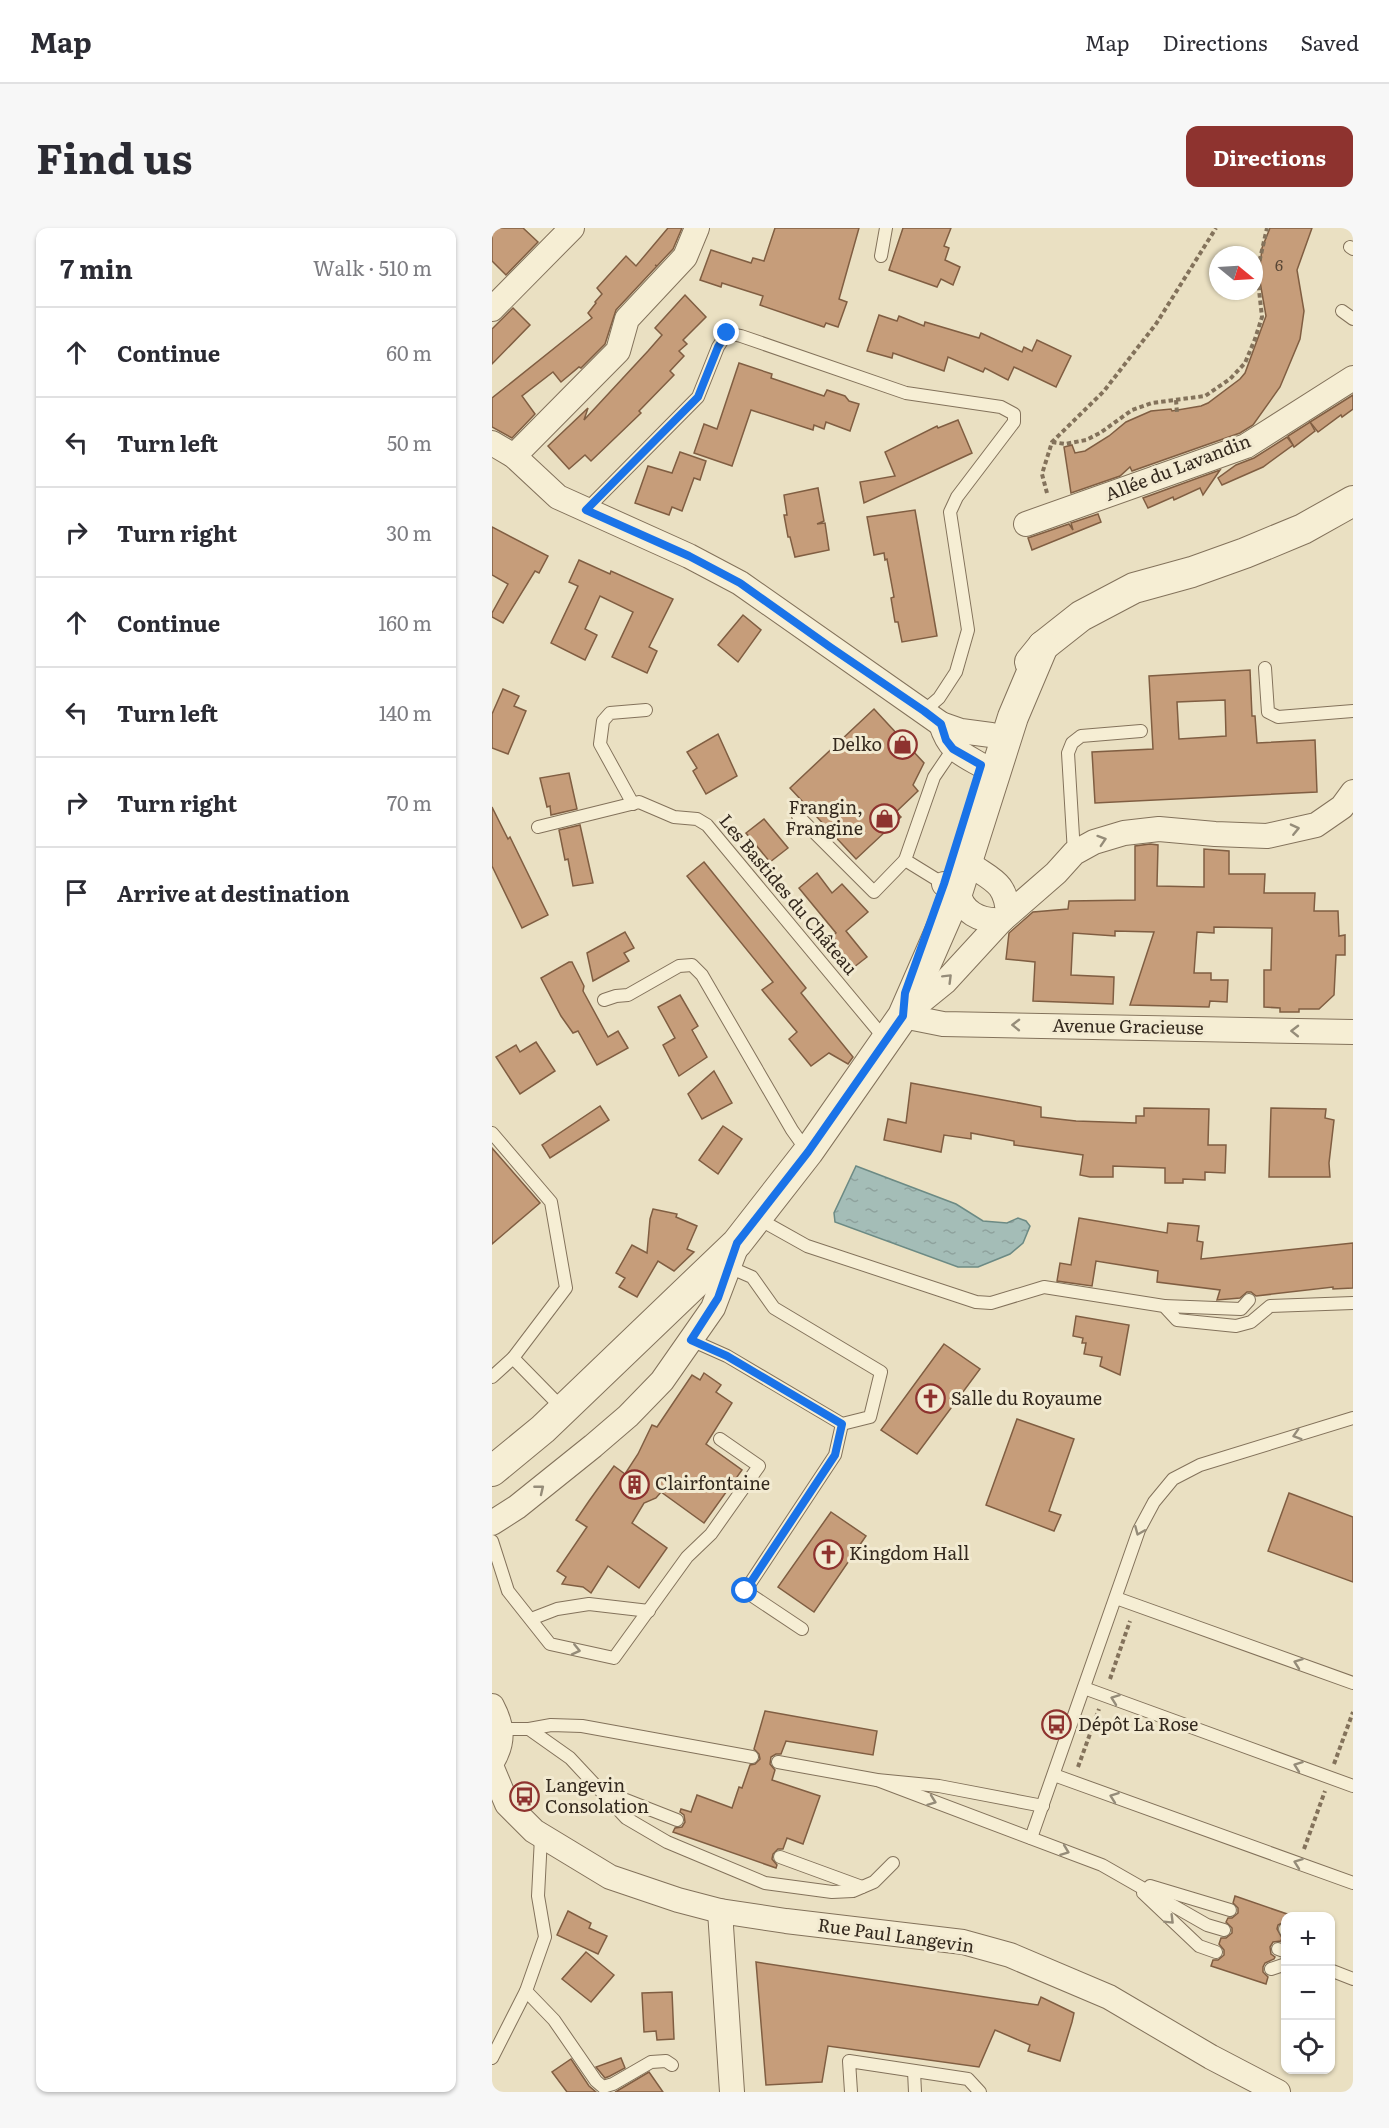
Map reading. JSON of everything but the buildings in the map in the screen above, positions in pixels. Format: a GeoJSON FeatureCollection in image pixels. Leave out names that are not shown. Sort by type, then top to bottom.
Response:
{"type":"FeatureCollection","features":[{"type":"Feature","properties":{"kind":"street"},"geometry":{"type":"LineString","coordinates":[[492,309],[572,228]]}},
{"type":"Feature","properties":{"kind":"street"},"geometry":{"type":"LineString","coordinates":[[514,456],[618,351],[627,319],[684,257],[697,228]]}},
{"type":"Feature","properties":{"kind":"street","name":"Allée du Lavandin"},"geometry":{"type":"LineString","coordinates":[[1026,524],[1246,446],[1353,378]]}},
{"type":"Feature","properties":{"kind":"street"},"geometry":{"type":"LineString","coordinates":[[492,442],[514,456],[558,497],[689,556],[740,583],[932,717],[961,731],[991,735]]}},
{"type":"Feature","properties":{"kind":"street"},"geometry":{"type":"LineString","coordinates":[[903,1016],[905,993],[951,887],[981,765],[991,735],[1019,677],[1042,646],[1081,616],[1134,588],[1245,554],[1303,528],[1353,501]]}},
{"type":"Feature","properties":{"kind":"street"},"geometry":{"type":"LineString","coordinates":[[982,873],[1013,717],[1042,646]]}},
{"type":"Feature","properties":{"kind":"street"},"geometry":{"type":"LineString","coordinates":[[932,717],[953,749],[981,765]]}},
{"type":"Feature","properties":{"kind":"street"},"geometry":{"type":"LineString","coordinates":[[492,1523],[517,1507],[628,1416],[662,1381],[713,1308],[733,1255],[757,1218],[808,1152],[903,1016],[945,982],[1005,917],[1056,873],[1074,853],[1094,842],[1124,833],[1159,829],[1267,836],[1316,825],[1342,807],[1353,792]]}},
{"type":"Feature","properties":{"kind":"street"},"geometry":{"type":"LineString","coordinates":[[982,873],[1002,888],[1008,902],[1005,917]]}},
{"type":"Feature","properties":{"kind":"street"},"geometry":{"type":"LineString","coordinates":[[951,887],[982,873],[1025,880],[1056,873]]}},
{"type":"Feature","properties":{"kind":"street"},"geometry":{"type":"LineString","coordinates":[[951,887],[960,903],[968,911],[991,921],[1005,917]]}},
{"type":"Feature","properties":{"kind":"street","name":"Avenue Gracieuse"},"geometry":{"type":"LineString","coordinates":[[903,1016],[943,1024],[1353,1032]]}},
{"type":"Feature","properties":{"kind":"street"},"geometry":{"type":"LineString","coordinates":[[492,1472],[733,1255]]}},
{"type":"Feature","properties":{"kind":"street"},"geometry":{"type":"LineString","coordinates":[[492,1706],[501,1729],[498,1752],[492,1762]]}},
{"type":"Feature","properties":{"kind":"street","name":"Rue Paul Langevin"},"geometry":{"type":"LineString","coordinates":[[492,1768],[507,1804],[538,1834]]}},
{"type":"Feature","properties":{"kind":"street","name":"Rue Paul Langevin"},"geometry":{"type":"LineString","coordinates":[[492,1809],[610,1877],[678,1900],[720,1911],[786,1921],[963,1942],[1010,1955],[1109,1997],[1211,2057],[1278,2092]]}},
{"type":"Feature","properties":{"kind":"street"},"geometry":{"type":"LineString","coordinates":[[720,1911],[732,2092]]}},
{"type":"Feature","properties":{"kind":"lane"},"geometry":{"type":"LineString","coordinates":[[880,256],[886,228]]}},
{"type":"Feature","properties":{"kind":"lane"},"geometry":{"type":"LineString","coordinates":[[1342,311],[1353,319]]}},
{"type":"Feature","properties":{"kind":"lane"},"geometry":{"type":"LineString","coordinates":[[586,510],[698,397],[718,347],[727,333],[906,393],[1001,407],[1014,414],[1014,422],[957,497],[950,512],[968,630],[956,672],[939,698],[932,717]]}},
{"type":"Feature","properties":{"kind":"lane"},"geometry":{"type":"LineString","coordinates":[[1265,668],[1268,712],[1278,717],[1353,711]]}},
{"type":"Feature","properties":{"kind":"lane"},"geometry":{"type":"LineString","coordinates":[[633,804],[600,744],[603,721],[610,713],[646,710]]}},
{"type":"Feature","properties":{"kind":"lane"},"geometry":{"type":"LineString","coordinates":[[1074,853],[1068,753],[1072,743],[1081,736],[1141,731]]}},
{"type":"Feature","properties":{"kind":"lane"},"geometry":{"type":"LineString","coordinates":[[798,816],[874,892],[905,860],[934,777],[953,749]]}},
{"type":"Feature","properties":{"kind":"lane","name":"Les Bastides du Château"},"geometry":{"type":"LineString","coordinates":[[538,827],[639,802],[674,817],[697,819],[707,825],[886,1040]]}},
{"type":"Feature","properties":{"kind":"lane"},"geometry":{"type":"LineString","coordinates":[[905,860],[951,887]]}},
{"type":"Feature","properties":{"kind":"lane"},"geometry":{"type":"LineString","coordinates":[[604,1000],[628,995],[680,966],[692,965],[702,975],[792,1130],[808,1152]]}},
{"type":"Feature","properties":{"kind":"lane"},"geometry":{"type":"LineString","coordinates":[[492,1133],[551,1202],[566,1288],[513,1358],[492,1377]]}},
{"type":"Feature","properties":{"kind":"lane"},"geometry":{"type":"LineString","coordinates":[[757,1218],[807,1246],[976,1302],[991,1303],[1044,1287],[1164,1306],[1241,1309],[1250,1300]]}},
{"type":"Feature","properties":{"kind":"lane"},"geometry":{"type":"LineString","coordinates":[[691,1340],[727,1356],[842,1424],[870,1417],[881,1372],[774,1308],[733,1255]]}},
{"type":"Feature","properties":{"kind":"lane"},"geometry":{"type":"LineString","coordinates":[[1164,1306],[1177,1320],[1236,1326],[1251,1322],[1270,1306],[1353,1303]]}},
{"type":"Feature","properties":{"kind":"lane"},"geometry":{"type":"LineString","coordinates":[[513,1358],[563,1409]]}},
{"type":"Feature","properties":{"kind":"lane"},"geometry":{"type":"LineString","coordinates":[[1031,1838],[1139,1530],[1154,1502],[1173,1479],[1200,1465],[1353,1418]]}},
{"type":"Feature","properties":{"kind":"lane"},"geometry":{"type":"LineString","coordinates":[[802,1629],[745,1591],[835,1455],[842,1424]]}},
{"type":"Feature","properties":{"kind":"lane"},"geometry":{"type":"LineString","coordinates":[[492,1541],[508,1591],[550,1644],[614,1658],[687,1557],[711,1534],[759,1466],[720,1439]]}},
{"type":"Feature","properties":{"kind":"lane"},"geometry":{"type":"LineString","coordinates":[[1116,1598],[1353,1683]]}},
{"type":"Feature","properties":{"kind":"lane"},"geometry":{"type":"LineString","coordinates":[[531,1619],[557,1609],[589,1604],[649,1611]]}},
{"type":"Feature","properties":{"kind":"lane"},"geometry":{"type":"LineString","coordinates":[[1084,1688],[1353,1786]]}},
{"type":"Feature","properties":{"kind":"lane"},"geometry":{"type":"LineString","coordinates":[[501,1729],[529,1729],[550,1725],[582,1726],[752,1757]]}},
{"type":"Feature","properties":{"kind":"lane"},"geometry":{"type":"LineString","coordinates":[[529,1729],[570,1758],[626,1818],[667,1842],[765,1883],[832,1892],[853,1891],[874,1882],[893,1863]]}},
{"type":"Feature","properties":{"kind":"lane"},"geometry":{"type":"LineString","coordinates":[[778,1762],[877,1780],[939,1786],[1043,1806]]}},
{"type":"Feature","properties":{"kind":"lane"},"geometry":{"type":"LineString","coordinates":[[1056,1769],[1353,1883]]}},
{"type":"Feature","properties":{"kind":"lane"},"geometry":{"type":"LineString","coordinates":[[877,1780],[1102,1864],[1207,1925],[1224,1930]]}},
{"type":"Feature","properties":{"kind":"lane"},"geometry":{"type":"LineString","coordinates":[[593,1783],[621,1798],[677,1820]]}},
{"type":"Feature","properties":{"kind":"lane"},"geometry":{"type":"LineString","coordinates":[[492,2058],[526,1991],[545,1937],[538,1896],[538,1834]]}},
{"type":"Feature","properties":{"kind":"lane"},"geometry":{"type":"LineString","coordinates":[[780,1857],[862,1887]]}},
{"type":"Feature","properties":{"kind":"lane"},"geometry":{"type":"LineString","coordinates":[[1129,1880],[1230,1910]]}},
{"type":"Feature","properties":{"kind":"lane"},"geometry":{"type":"LineString","coordinates":[[1129,1880],[1198,1946],[1216,1952]]}},
{"type":"Feature","properties":{"kind":"lane"},"geometry":{"type":"LineString","coordinates":[[1271,1969],[1281,1966]]}},
{"type":"Feature","properties":{"kind":"lane"},"geometry":{"type":"LineString","coordinates":[[1335,1972],[1353,1979]]}},
{"type":"Feature","properties":{"kind":"lane"},"geometry":{"type":"LineString","coordinates":[[526,1991],[554,2020],[600,2090],[651,2062],[666,2061],[672,2066]]}},
{"type":"Feature","properties":{"kind":"lane"},"geometry":{"type":"LineString","coordinates":[[851,2092],[849,2061],[968,2079],[980,2092]]}},
{"type":"Feature","properties":{"kind":"lane"},"geometry":{"type":"LineString","coordinates":[[914,2071],[915,2092]]}},
{"type":"Feature","properties":{"kind":"path"},"geometry":{"type":"LineString","coordinates":[[1053,514],[1042,474],[1052,442],[1104,391],[1156,324],[1216,228]]}},
{"type":"Feature","properties":{"kind":"path"},"geometry":{"type":"LineString","coordinates":[[1052,442],[1065,444],[1086,440],[1100,433],[1131,410],[1152,403],[1205,396],[1230,379],[1245,363],[1262,317],[1257,272],[1267,228]]}},
{"type":"Feature","properties":{"kind":"path"},"geometry":{"type":"LineString","coordinates":[[1176,400],[1178,413]]}},
{"type":"Feature","properties":{"kind":"path"},"geometry":{"type":"LineString","coordinates":[[1056,1769],[1077,1770],[1136,1605]]}},
{"type":"Feature","properties":{"kind":"water"},"geometry":{"type":"Polygon","coordinates":[[[856,1166],[956,1204],[983,1221],[1007,1223],[1018,1218],[1026,1221],[1030,1226],[1023,1243],[1010,1254],[978,1267],[958,1267],[835,1222],[834,1213],[856,1166]]]}},
{"type":"Feature","properties":{"kind":"place","name":"Delko"},"geometry":{"type":"Point","coordinates":[903,745]}},
{"type":"Feature","properties":{"kind":"place","name":"Frangin, Frangine"},"geometry":{"type":"Point","coordinates":[884,818]}},
{"type":"Feature","properties":{"kind":"place","name":"Salle du Royaume"},"geometry":{"type":"Point","coordinates":[930,1399]}},
{"type":"Feature","properties":{"kind":"place","name":"Clairfontaine"},"geometry":{"type":"Point","coordinates":[634,1484]}},
{"type":"Feature","properties":{"kind":"place","name":"Kingdom Hall"},"geometry":{"type":"Point","coordinates":[828,1554]}},
{"type":"Feature","properties":{"kind":"place","name":"Dépôt La Rose"},"geometry":{"type":"Point","coordinates":[1057,1725]}},
{"type":"Feature","properties":{"kind":"place","name":"Langevin Consolation"},"geometry":{"type":"Point","coordinates":[524,1796]}},
{"type":"Feature","properties":{"kind":"route"},"geometry":{"type":"LineString","coordinates":[[727,333],[718,347],[698,397],[586,510],[689,556],[740,583],[924,711],[941,724],[946,740],[953,749],[981,765],[944,884],[905,993],[903,1016],[808,1152],[737,1243],[718,1298],[691,1340],[727,1356],[842,1424],[835,1455],[745,1591]]}}]}
